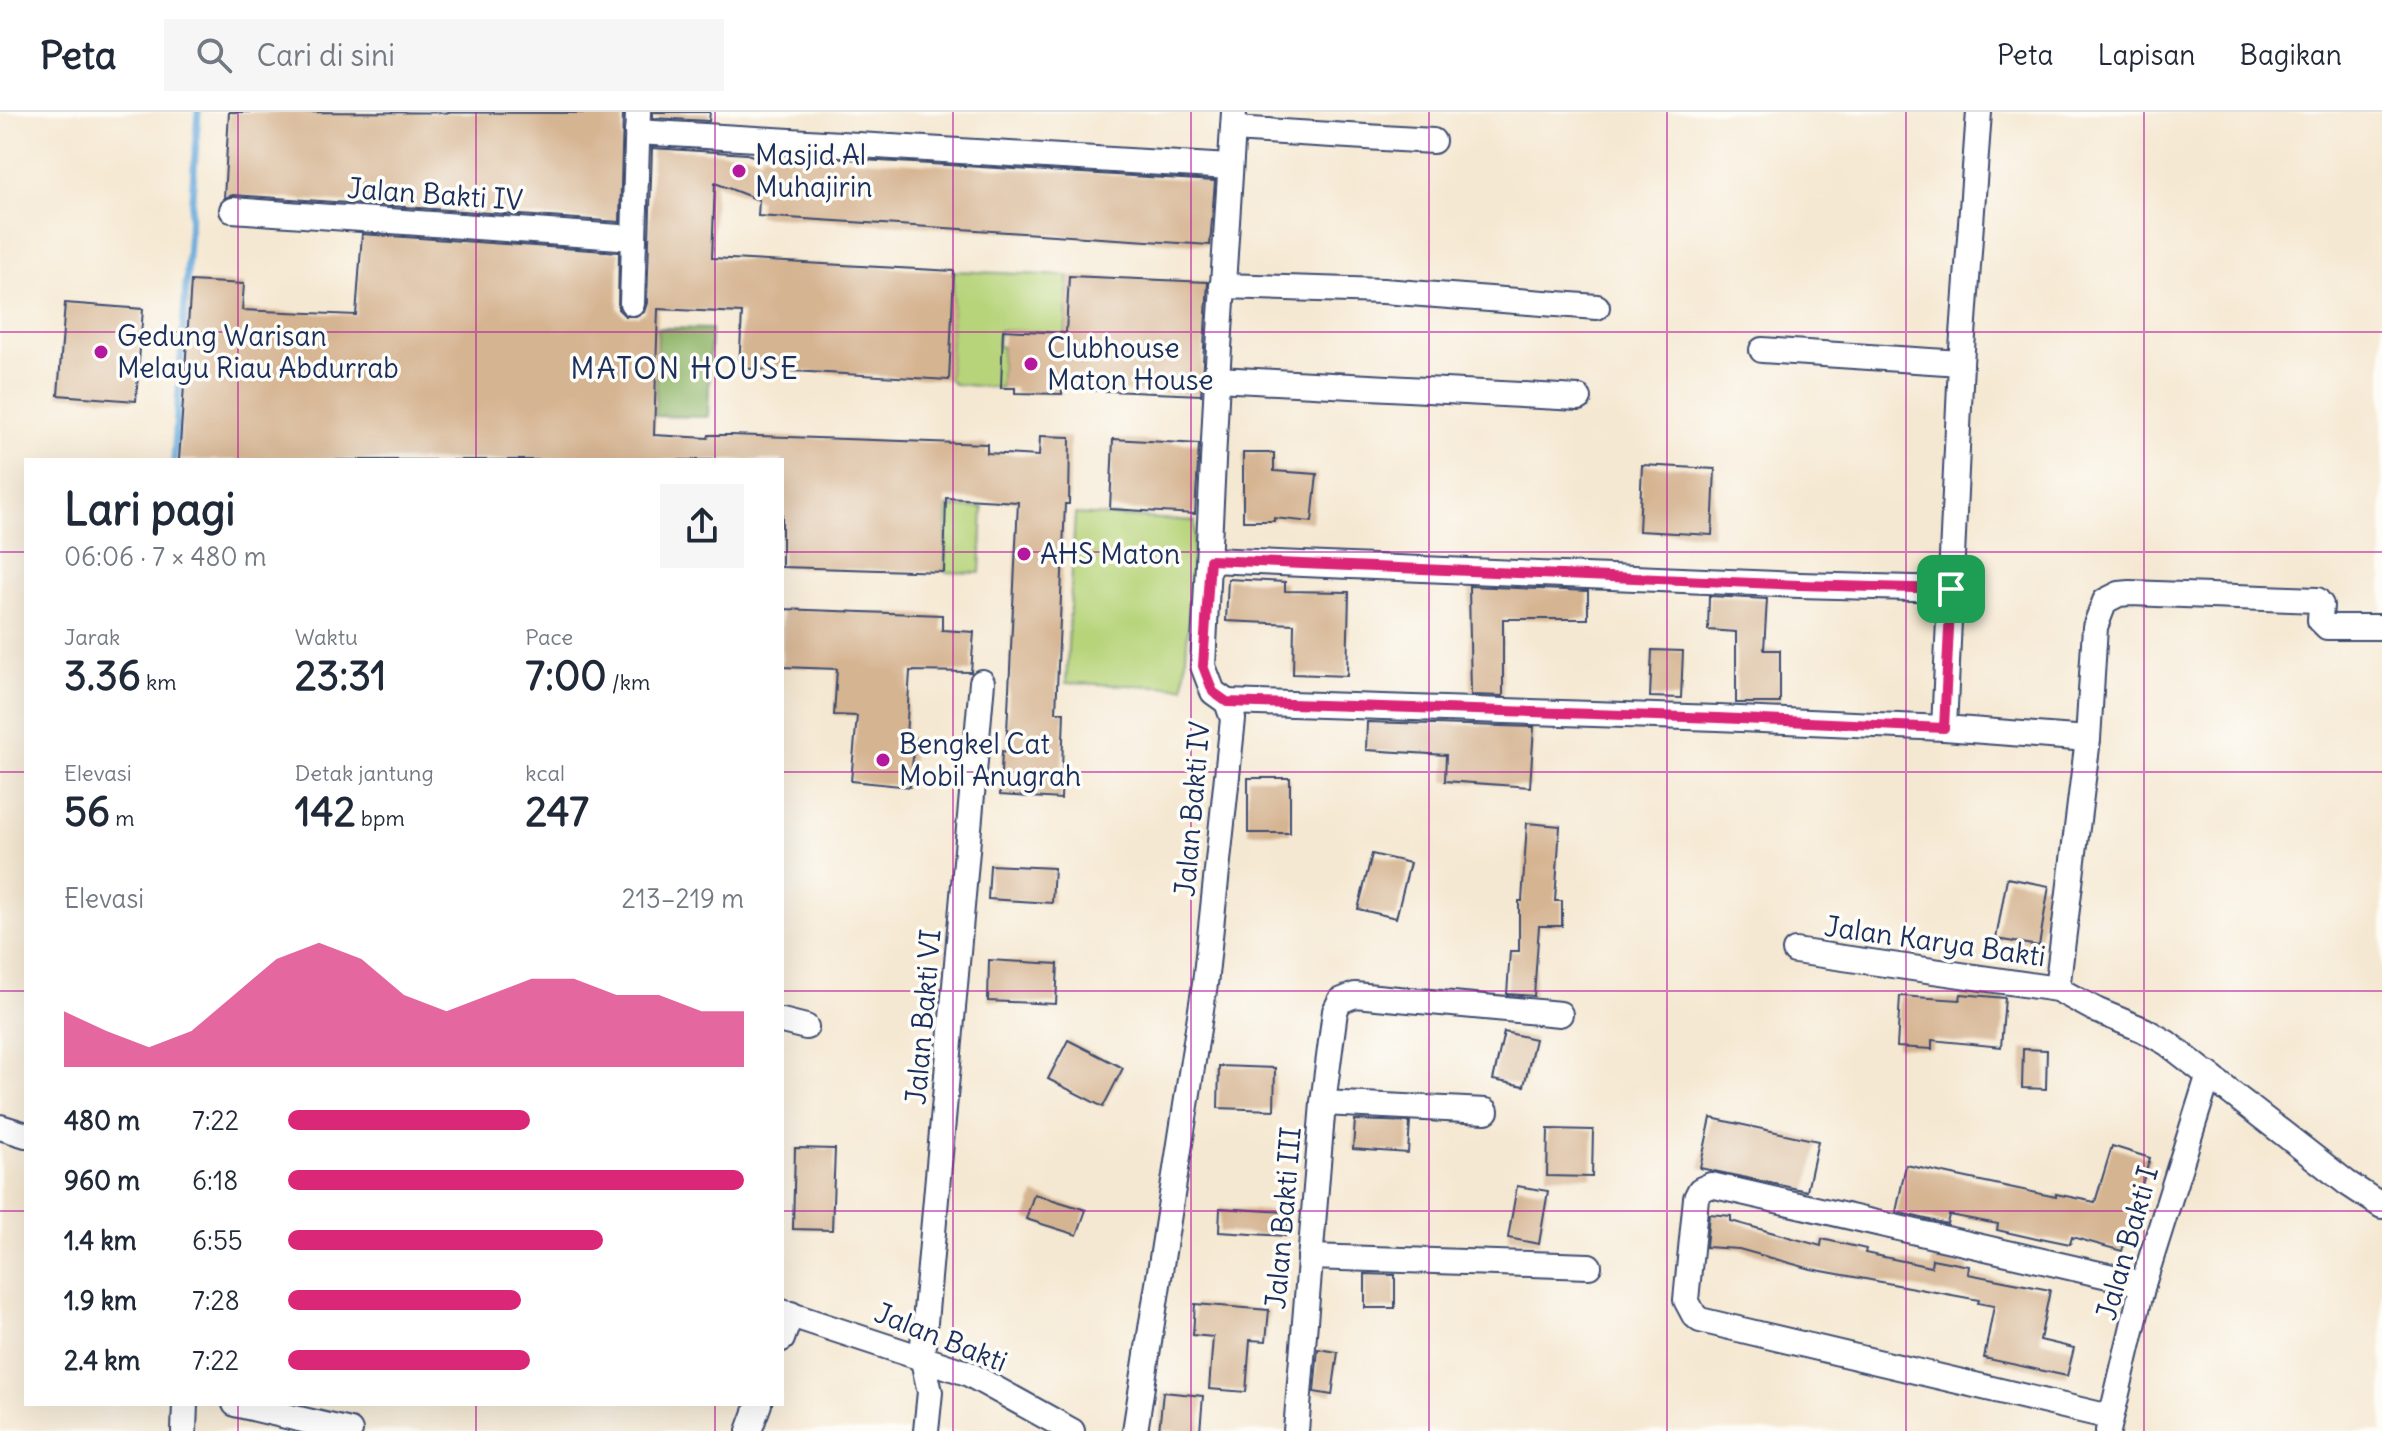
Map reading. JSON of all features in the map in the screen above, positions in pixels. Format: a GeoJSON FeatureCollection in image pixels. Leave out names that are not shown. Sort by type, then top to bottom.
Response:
{"type":"FeatureCollection","features":[{"type":"Feature","properties":{"kind":"street"},"geometry":{"type":"LineString","coordinates":[[1944,728],[1961,363],[1979,112]]}},
{"type":"Feature","properties":{"kind":"street"},"geometry":{"type":"LineString","coordinates":[[1234,121],[1433,141]]}},
{"type":"Feature","properties":{"kind":"street","name":"Jalan Bakti IV"},"geometry":{"type":"LineString","coordinates":[[1135,1431],[1205,984],[1233,719],[1227,702],[1213,692],[1203,666],[1222,286],[1234,121]]}},
{"type":"Feature","properties":{"kind":"street"},"geometry":{"type":"LineString","coordinates":[[632,303],[638,122],[1230,167]]}},
{"type":"Feature","properties":{"kind":"street","name":"Jalan Bakti IV"},"geometry":{"type":"LineString","coordinates":[[232,210],[634,238]]}},
{"type":"Feature","properties":{"kind":"street"},"geometry":{"type":"LineString","coordinates":[[1222,286],[1383,291],[1597,307]]}},
{"type":"Feature","properties":{"kind":"street"},"geometry":{"type":"LineString","coordinates":[[1762,350],[1961,363]]}},
{"type":"Feature","properties":{"kind":"street"},"geometry":{"type":"LineString","coordinates":[[1217,379],[1579,398]]}},
{"type":"Feature","properties":{"kind":"street"},"geometry":{"type":"LineString","coordinates":[[1210,560],[1951,589]]}},
{"type":"Feature","properties":{"kind":"street"},"geometry":{"type":"LineString","coordinates":[[2057,989],[2088,739],[2095,627],[2101,607],[2111,596],[2130,593],[2317,600],[2321,605],[2320,620],[2327,627],[2382,627]]}},
{"type":"Feature","properties":{"kind":"street","name":"Jalan Bakti VI"},"geometry":{"type":"LineString","coordinates":[[926,1431],[930,1392],[922,1356],[982,682]]}},
{"type":"Feature","properties":{"kind":"street"},"geometry":{"type":"LineString","coordinates":[[1227,702],[1702,717],[1944,728],[2088,739]]}},
{"type":"Feature","properties":{"kind":"street","name":"Jalan Karya Bakti"},"geometry":{"type":"LineString","coordinates":[[1795,951],[2057,989],[2167,1043],[2347,1183],[2382,1206]]}},
{"type":"Feature","properties":{"kind":"street","name":"Jalan Bakti III"},"geometry":{"type":"LineString","coordinates":[[1296,1431],[1323,1103],[1335,1011],[1343,998],[1355,995],[1560,1014]]}},
{"type":"Feature","properties":{"kind":"street","name":"Jalan Bakti I"},"geometry":{"type":"LineString","coordinates":[[2109,1424],[2143,1284],[2209,1074]]}},
{"type":"Feature","properties":{"kind":"street"},"geometry":{"type":"LineString","coordinates":[[1323,1103],[1486,1111]]}},
{"type":"Feature","properties":{"kind":"street"},"geometry":{"type":"LineString","coordinates":[[0,1127],[24,1134]]}},
{"type":"Feature","properties":{"kind":"street"},"geometry":{"type":"LineString","coordinates":[[2109,1424],[1700,1320],[1686,1300],[1696,1198],[1700,1190],[1711,1185],[2143,1284]]}},
{"type":"Feature","properties":{"kind":"street"},"geometry":{"type":"LineString","coordinates":[[1310,1257],[1589,1266]]}},
{"type":"Feature","properties":{"kind":"street","name":"Jalan Bakti"},"geometry":{"type":"LineString","coordinates":[[786,1313],[967,1373],[1072,1431]]}},
{"type":"Feature","properties":{"kind":"street"},"geometry":{"type":"LineString","coordinates":[[184,1431],[185,1406]]}},
{"type":"Feature","properties":{"kind":"street"},"geometry":{"type":"LineString","coordinates":[[244,1406],[350,1431]]}},
{"type":"Feature","properties":{"kind":"street"},"geometry":{"type":"LineString","coordinates":[[749,1431],[758,1406]]}},
{"type":"Feature","properties":{"kind":"green space"},"geometry":{"type":"Polygon","coordinates":[[[954,271],[1068,276],[1065,345],[1046,332],[999,330],[998,346],[1002,347],[1001,388],[954,384],[949,380],[954,271]]]}},
{"type":"Feature","properties":{"kind":"green space"},"geometry":{"type":"Polygon","coordinates":[[[658,328],[711,329],[708,417],[655,416],[658,328]]]}},
{"type":"Feature","properties":{"kind":"green space"},"geometry":{"type":"Polygon","coordinates":[[[947,507],[983,508],[980,573],[945,572],[947,507]]]}},
{"type":"Feature","properties":{"kind":"green space"},"geometry":{"type":"Polygon","coordinates":[[[1075,514],[1195,521],[1184,687],[1066,683],[1075,514]]]}},
{"type":"Feature","properties":{"kind":"building"},"geometry":{"type":"Polygon","coordinates":[[[229,112],[623,113],[620,222],[233,195],[224,198],[229,112]]]}},
{"type":"Feature","properties":{"kind":"building"},"geometry":{"type":"Polygon","coordinates":[[[653,112],[710,112],[709,121],[653,118],[653,112]]]}},
{"type":"Feature","properties":{"kind":"building"},"geometry":{"type":"Polygon","coordinates":[[[652,148],[747,154],[762,159],[762,154],[1215,181],[1210,245],[758,216],[759,200],[715,183],[712,258],[954,271],[949,380],[739,368],[742,313],[658,309],[654,435],[987,444],[987,453],[1039,456],[1040,436],[1070,437],[1069,504],[1065,504],[1056,712],[1064,712],[1061,799],[1000,795],[1002,751],[1006,752],[1018,502],[946,498],[944,572],[784,567],[784,458],[179,458],[191,281],[244,284],[242,310],[356,315],[362,234],[619,252],[618,309],[625,316],[638,316],[644,312],[647,303],[652,148]]]}},
{"type":"Feature","properties":{"kind":"building"},"geometry":{"type":"Polygon","coordinates":[[[1069,276],[1208,282],[1201,395],[1062,389],[1062,394],[1015,393],[1015,388],[1001,388],[1003,330],[1066,333],[1069,276]]]}},
{"type":"Feature","properties":{"kind":"building","name":"Gedung Warisan Melayu Riau Abdurrab"},"geometry":{"type":"Polygon","coordinates":[[[65,303],[143,309],[136,401],[58,395],[65,303]]]}},
{"type":"Feature","properties":{"kind":"building"},"geometry":{"type":"Polygon","coordinates":[[[1113,439],[1199,444],[1195,514],[1110,509],[1113,439]]]}},
{"type":"Feature","properties":{"kind":"building"},"geometry":{"type":"Polygon","coordinates":[[[1243,453],[1274,453],[1274,471],[1317,474],[1312,522],[1274,518],[1274,521],[1243,521],[1243,453]]]}},
{"type":"Feature","properties":{"kind":"building"},"geometry":{"type":"Polygon","coordinates":[[[1642,465],[1715,469],[1712,535],[1639,531],[1642,465]]]}},
{"type":"Feature","properties":{"kind":"building"},"geometry":{"type":"Polygon","coordinates":[[[1228,579],[1285,582],[1285,591],[1349,592],[1347,676],[1293,674],[1294,624],[1226,621],[1228,579]]]}},
{"type":"Feature","properties":{"kind":"building"},"geometry":{"type":"Polygon","coordinates":[[[1469,586],[1588,591],[1588,619],[1503,619],[1503,696],[1471,695],[1469,586]]]}},
{"type":"Feature","properties":{"kind":"building"},"geometry":{"type":"Polygon","coordinates":[[[1709,596],[1767,599],[1764,650],[1780,650],[1780,703],[1736,703],[1736,632],[1708,630],[1709,596]]]}},
{"type":"Feature","properties":{"kind":"building"},"geometry":{"type":"Polygon","coordinates":[[[784,609],[942,615],[942,630],[974,632],[971,672],[910,671],[906,737],[915,738],[910,787],[851,781],[857,716],[834,715],[837,669],[784,667],[784,609]]]}},
{"type":"Feature","properties":{"kind":"building"},"geometry":{"type":"Polygon","coordinates":[[[1652,650],[1683,651],[1681,698],[1650,697],[1652,650]]]}},
{"type":"Feature","properties":{"kind":"building"},"geometry":{"type":"Polygon","coordinates":[[[1367,722],[1534,727],[1530,787],[1445,781],[1446,755],[1366,750],[1367,722]]]}},
{"type":"Feature","properties":{"kind":"building"},"geometry":{"type":"Polygon","coordinates":[[[1248,778],[1290,778],[1290,833],[1248,833],[1248,778]]]}},
{"type":"Feature","properties":{"kind":"building"},"geometry":{"type":"Polygon","coordinates":[[[1527,823],[1560,826],[1555,901],[1562,901],[1562,926],[1539,926],[1534,996],[1507,994],[1510,951],[1519,951],[1519,901],[1522,901],[1527,823]]]}},
{"type":"Feature","properties":{"kind":"building"},"geometry":{"type":"Polygon","coordinates":[[[1372,854],[1410,863],[1396,918],[1358,909],[1372,854]]]}},
{"type":"Feature","properties":{"kind":"building"},"geometry":{"type":"Polygon","coordinates":[[[990,865],[1054,868],[1052,903],[988,899],[990,865]]]}},
{"type":"Feature","properties":{"kind":"building"},"geometry":{"type":"Polygon","coordinates":[[[2007,878],[2049,886],[2039,946],[1996,939],[2007,878]]]}},
{"type":"Feature","properties":{"kind":"building"},"geometry":{"type":"Polygon","coordinates":[[[989,960],[1058,964],[1056,1004],[988,1001],[989,960]]]}},
{"type":"Feature","properties":{"kind":"building"},"geometry":{"type":"Polygon","coordinates":[[[1961,994],[2005,998],[2001,1047],[1932,1040],[1932,1049],[1897,1047],[1900,996],[1960,1000],[1961,994]]]}},
{"type":"Feature","properties":{"kind":"building"},"geometry":{"type":"Polygon","coordinates":[[[1504,1032],[1535,1039],[1524,1086],[1493,1080],[1504,1032]]]}},
{"type":"Feature","properties":{"kind":"building"},"geometry":{"type":"Polygon","coordinates":[[[1068,1040],[1123,1068],[1103,1107],[1048,1079],[1068,1040]]]}},
{"type":"Feature","properties":{"kind":"building"},"geometry":{"type":"Polygon","coordinates":[[[2023,1049],[2047,1050],[2046,1089],[2022,1088],[2023,1049]]]}},
{"type":"Feature","properties":{"kind":"building"},"geometry":{"type":"Polygon","coordinates":[[[1219,1066],[1275,1068],[1274,1110],[1218,1108],[1219,1066]]]}},
{"type":"Feature","properties":{"kind":"building"},"geometry":{"type":"Polygon","coordinates":[[[1711,1118],[1818,1141],[1807,1191],[1700,1168],[1711,1118]]]}},
{"type":"Feature","properties":{"kind":"building"},"geometry":{"type":"Polygon","coordinates":[[[1355,1120],[1410,1122],[1408,1153],[1353,1149],[1355,1120]]]}},
{"type":"Feature","properties":{"kind":"building"},"geometry":{"type":"Polygon","coordinates":[[[1548,1129],[1593,1130],[1592,1177],[1547,1176],[1548,1129]]]}},
{"type":"Feature","properties":{"kind":"building"},"geometry":{"type":"Polygon","coordinates":[[[2112,1146],[2150,1158],[2122,1251],[2072,1237],[2070,1244],[2041,1240],[1997,1230],[1998,1224],[1949,1215],[1947,1224],[1896,1212],[1906,1165],[2056,1197],[2056,1194],[2095,1202],[2112,1146]]]}},
{"type":"Feature","properties":{"kind":"building"},"geometry":{"type":"Polygon","coordinates":[[[795,1148],[835,1149],[832,1230],[793,1229],[795,1148]]]}},
{"type":"Feature","properties":{"kind":"building"},"geometry":{"type":"Polygon","coordinates":[[[1517,1186],[1548,1191],[1539,1244],[1508,1238],[1517,1186]]]}},
{"type":"Feature","properties":{"kind":"building"},"geometry":{"type":"Polygon","coordinates":[[[1034,1194],[1086,1210],[1077,1235],[1026,1219],[1034,1194]]]}},
{"type":"Feature","properties":{"kind":"building"},"geometry":{"type":"Polygon","coordinates":[[[1220,1208],[1287,1212],[1286,1236],[1219,1232],[1220,1208]]]}},
{"type":"Feature","properties":{"kind":"building"},"geometry":{"type":"Polygon","coordinates":[[[1709,1214],[1731,1216],[1731,1221],[1821,1246],[1822,1239],[1866,1249],[1865,1253],[1931,1267],[1932,1259],[1969,1266],[1968,1274],[2050,1290],[2040,1340],[2074,1348],[2067,1376],[1984,1358],[1994,1306],[1978,1303],[1979,1300],[1811,1269],[1739,1249],[1706,1247],[1709,1214]]]}},
{"type":"Feature","properties":{"kind":"building"},"geometry":{"type":"Polygon","coordinates":[[[1365,1274],[1395,1275],[1395,1308],[1365,1308],[1365,1274]]]}},
{"type":"Feature","properties":{"kind":"building"},"geometry":{"type":"Polygon","coordinates":[[[1195,1304],[1269,1310],[1266,1341],[1250,1340],[1246,1392],[1209,1389],[1213,1337],[1193,1335],[1195,1304]]]}},
{"type":"Feature","properties":{"kind":"building"},"geometry":{"type":"Polygon","coordinates":[[[1318,1349],[1338,1352],[1332,1395],[1314,1392],[1318,1349]]]}},
{"type":"Feature","properties":{"kind":"building"},"geometry":{"type":"Polygon","coordinates":[[[1163,1392],[1203,1396],[1200,1431],[1159,1431],[1163,1392]]]}},
{"type":"Feature","properties":{"kind":"waterway"},"geometry":{"type":"LineString","coordinates":[[174,458],[198,112]]}},
{"type":"Feature","properties":{"kind":"place","name":"Masjid Al Muhajirin"},"geometry":{"type":"Point","coordinates":[739,171]}},
{"type":"Feature","properties":{"kind":"place","name":"Gedung Warisan Melayu Riau Abdurrab"},"geometry":{"type":"Point","coordinates":[101,352]}},
{"type":"Feature","properties":{"kind":"place","name":"Clubhouse Maton House"},"geometry":{"type":"Point","coordinates":[1031,364]}},
{"type":"Feature","properties":{"kind":"place","name":"AHS Maton"},"geometry":{"type":"Point","coordinates":[1024,554]}},
{"type":"Feature","properties":{"kind":"place","name":"Bengkel Cat Mobil Anugrah"},"geometry":{"type":"Point","coordinates":[883,760]}},
{"type":"Feature","properties":{"kind":"district","name":"MATON HOUSE"},"geometry":{"type":"Point","coordinates":[685,369]}},
{"type":"Feature","properties":{"kind":"route"},"geometry":{"type":"LineString","coordinates":[[1210,560],[1951,589],[1944,728],[1227,702],[1213,692],[1203,666],[1210,560]]}}]}
